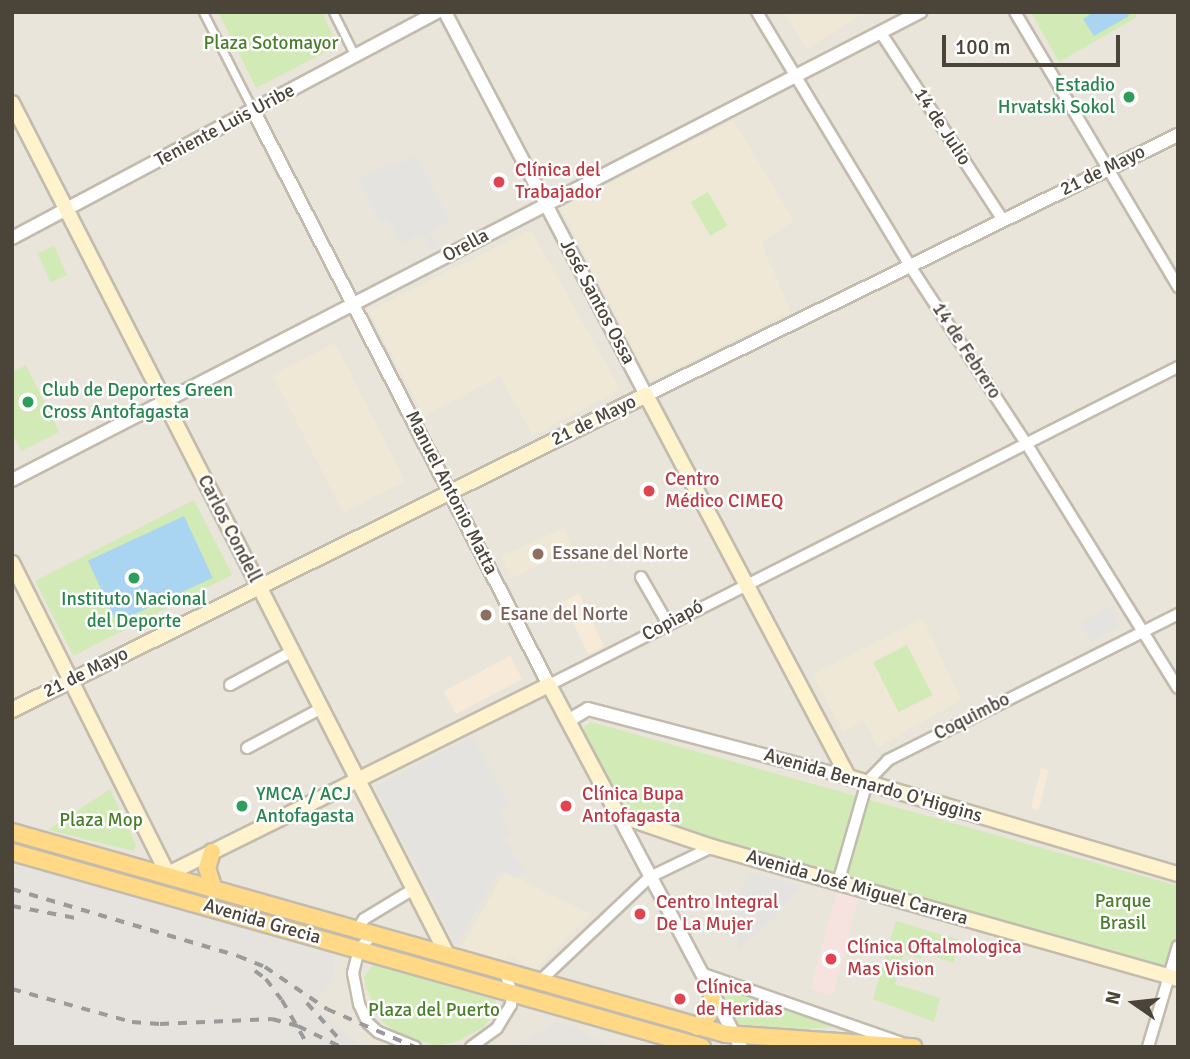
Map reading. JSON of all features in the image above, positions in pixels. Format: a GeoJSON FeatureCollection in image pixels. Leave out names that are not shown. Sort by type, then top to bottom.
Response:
{"type":"FeatureCollection","features":[{"type":"Feature","properties":{"kind":"highway","name":"Avenida Grecia"},"geometry":{"type":"LineString","coordinates":[[12,832],[213,886],[541,980],[738,1041],[914,1046]]}},
{"type":"Feature","properties":{"kind":"highway","name":"Avenida Grecia"},"geometry":{"type":"LineString","coordinates":[[12,852],[702,1047]]}},
{"type":"Feature","properties":{"kind":"highway"},"geometry":{"type":"LineString","coordinates":[[212,852],[207,868],[213,886]]}},
{"type":"Feature","properties":{"kind":"highway"},"geometry":{"type":"LineString","coordinates":[[126,884],[169,874],[169,884],[181,900]]}},
{"type":"Feature","properties":{"kind":"highway"},"geometry":{"type":"LineString","coordinates":[[698,1027],[709,1014],[712,997]]}},
{"type":"Feature","properties":{"kind":"main road","name":"Carlos Condell"},"geometry":{"type":"LineString","coordinates":[[12,103],[447,954]]}},
{"type":"Feature","properties":{"kind":"main road","name":"21 de Mayo"},"geometry":{"type":"LineString","coordinates":[[12,710],[646,396]]}},
{"type":"Feature","properties":{"kind":"main road","name":"José Santos Ossa"},"geometry":{"type":"LineString","coordinates":[[646,396],[848,777]]}},
{"type":"Feature","properties":{"kind":"main road"},"geometry":{"type":"LineString","coordinates":[[12,564],[169,874]]}},
{"type":"Feature","properties":{"kind":"main road","name":"Manuel Antonio Matta"},"geometry":{"type":"LineString","coordinates":[[549,685],[618,815]]}},
{"type":"Feature","properties":{"kind":"main road","name":"Copiapó"},"geometry":{"type":"LineString","coordinates":[[169,874],[549,685]]}},
{"type":"Feature","properties":{"kind":"main road","name":"Avenida Bernardo O'Higgins"},"geometry":{"type":"LineString","coordinates":[[848,777],[1177,873]]}},
{"type":"Feature","properties":{"kind":"main road","name":"Avenida José Miguel Carrera"},"geometry":{"type":"LineString","coordinates":[[618,815],[712,847],[1173,978]]}},
{"type":"Feature","properties":{"kind":"street","name":"Manuel Antonio Matta"},"geometry":{"type":"LineString","coordinates":[[203,12],[549,685]]}},
{"type":"Feature","properties":{"kind":"street"},"geometry":{"type":"LineString","coordinates":[[332,12],[355,56]]}},
{"type":"Feature","properties":{"kind":"street","name":"Teniente Luis Uribe"},"geometry":{"type":"LineString","coordinates":[[12,238],[437,12]]}},
{"type":"Feature","properties":{"kind":"street","name":"José Santos Ossa"},"geometry":{"type":"LineString","coordinates":[[445,12],[646,396]]}},
{"type":"Feature","properties":{"kind":"street","name":"14 de Febrero"},"geometry":{"type":"LineString","coordinates":[[757,12],[910,266],[1026,443],[1178,688]]}},
{"type":"Feature","properties":{"kind":"street","name":"Orella"},"geometry":{"type":"LineString","coordinates":[[12,480],[920,12]]}},
{"type":"Feature","properties":{"kind":"street"},"geometry":{"type":"LineString","coordinates":[[1015,12],[1178,287]]}},
{"type":"Feature","properties":{"kind":"street","name":"14 de Julio"},"geometry":{"type":"LineString","coordinates":[[881,33],[1003,220]]}},
{"type":"Feature","properties":{"kind":"street","name":"21 de Mayo"},"geometry":{"type":"LineString","coordinates":[[646,396],[1178,135]]}},
{"type":"Feature","properties":{"kind":"street","name":"Copiapó"},"geometry":{"type":"LineString","coordinates":[[549,685],[746,583],[1178,367]]}},
{"type":"Feature","properties":{"kind":"street"},"geometry":{"type":"LineString","coordinates":[[642,577],[668,624]]}},
{"type":"Feature","properties":{"kind":"street","name":"Coquimbo"},"geometry":{"type":"LineString","coordinates":[[867,782],[888,760],[1178,614]]}},
{"type":"Feature","properties":{"kind":"street"},"geometry":{"type":"LineString","coordinates":[[230,685],[291,652]]}},
{"type":"Feature","properties":{"kind":"street"},"geometry":{"type":"LineString","coordinates":[[247,748],[320,709]]}},
{"type":"Feature","properties":{"kind":"street","name":"Avenida Bernardo O'Higgins"},"geometry":{"type":"LineString","coordinates":[[568,721],[588,709],[848,777]]}},
{"type":"Feature","properties":{"kind":"street"},"geometry":{"type":"LineString","coordinates":[[838,883],[867,782]]}},
{"type":"Feature","properties":{"kind":"street","name":"Manuel Antonio Matta"},"geometry":{"type":"LineString","coordinates":[[618,815],[712,997],[738,1041]]}},
{"type":"Feature","properties":{"kind":"street"},"geometry":{"type":"LineString","coordinates":[[541,980],[650,877],[712,847]]}},
{"type":"Feature","properties":{"kind":"street"},"geometry":{"type":"LineString","coordinates":[[412,890],[364,919],[366,930],[353,983],[363,1014],[378,1032],[415,1047]]}},
{"type":"Feature","properties":{"kind":"street"},"geometry":{"type":"LineString","coordinates":[[1148,1047],[1173,978],[1178,946]]}},
{"type":"Feature","properties":{"kind":"street"},"geometry":{"type":"LineString","coordinates":[[471,1047],[497,1028],[511,1005],[512,993],[504,970]]}},
{"type":"Feature","properties":{"kind":"street","name":"Avenida Grecia"},"geometry":{"type":"LineString","coordinates":[[701,973],[914,1046]]}},
{"type":"Feature","properties":{"kind":"shaded area"},"geometry":{"type":"Polygon","coordinates":[[[12,12],[1178,12],[1178,1047],[624,1047],[606,1042],[576,1027],[513,1047],[363,1047],[312,1004],[12,866],[12,12]]]}},
{"type":"Feature","properties":{"kind":"shaded area"},"geometry":{"type":"Polygon","coordinates":[[[784,12],[866,12],[807,49],[784,12]]]}},
{"type":"Feature","properties":{"kind":"shaded area"},"geometry":{"type":"Polygon","coordinates":[[[733,120],[794,221],[761,243],[791,311],[650,381],[561,208],[733,120]]]}},
{"type":"Feature","properties":{"kind":"shaded area"},"geometry":{"type":"Polygon","coordinates":[[[416,155],[450,221],[430,232],[438,248],[431,251],[422,233],[402,244],[388,218],[380,222],[358,180],[396,161],[399,164],[416,155]]]}},
{"type":"Feature","properties":{"kind":"shaded area"},"geometry":{"type":"Polygon","coordinates":[[[531,230],[620,389],[533,436],[500,376],[424,416],[369,311],[531,230]]]}},
{"type":"Feature","properties":{"kind":"shaded area"},"geometry":{"type":"Polygon","coordinates":[[[335,343],[405,481],[343,513],[273,375],[335,343]]]}},
{"type":"Feature","properties":{"kind":"shaded area","name":"Essane del Norte"},"geometry":{"type":"Polygon","coordinates":[[[564,528],[574,550],[511,578],[501,556],[564,528]]]}},
{"type":"Feature","properties":{"kind":"shaded area"},"geometry":{"type":"Polygon","coordinates":[[[12,563],[71,680],[12,710],[12,563]]]}},
{"type":"Feature","properties":{"kind":"shaded area"},"geometry":{"type":"Polygon","coordinates":[[[579,594],[604,646],[588,654],[563,602],[579,594]]]}},
{"type":"Feature","properties":{"kind":"shaded area","name":"Esane del Norte"},"geometry":{"type":"Polygon","coordinates":[[[490,603],[498,619],[482,627],[474,611],[490,603]]]}},
{"type":"Feature","properties":{"kind":"shaded area"},"geometry":{"type":"Polygon","coordinates":[[[1109,606],[1120,624],[1091,642],[1080,624],[1109,606]]]}},
{"type":"Feature","properties":{"kind":"shaded area"},"geometry":{"type":"Polygon","coordinates":[[[923,618],[961,700],[878,747],[864,721],[843,732],[813,674],[923,618]]]}},
{"type":"Feature","properties":{"kind":"shaded area"},"geometry":{"type":"Polygon","coordinates":[[[510,656],[522,679],[456,714],[444,691],[510,656]]]}},
{"type":"Feature","properties":{"kind":"shaded area"},"geometry":{"type":"Polygon","coordinates":[[[472,736],[509,804],[499,810],[510,836],[503,839],[526,872],[516,878],[500,870],[456,945],[375,786],[472,736]]]}},
{"type":"Feature","properties":{"kind":"shaded area"},"geometry":{"type":"Polygon","coordinates":[[[1041,768],[1049,770],[1039,811],[1031,809],[1041,768]]]}},
{"type":"Feature","properties":{"kind":"shaded area"},"geometry":{"type":"Polygon","coordinates":[[[12,865],[80,880],[334,955],[333,981],[313,1004],[363,1047],[12,1047],[12,865]]]}},
{"type":"Feature","properties":{"kind":"shaded area"},"geometry":{"type":"Polygon","coordinates":[[[505,872],[591,914],[534,970],[509,954],[501,963],[462,947],[505,872]]]}},
{"type":"Feature","properties":{"kind":"shaded area"},"geometry":{"type":"Polygon","coordinates":[[[749,872],[801,885],[775,917],[739,950],[734,908],[749,872]]]}},
{"type":"Feature","properties":{"kind":"shaded area","name":"Clínica Oftalmologica Mas Vision"},"geometry":{"type":"Polygon","coordinates":[[[838,887],[860,893],[833,995],[811,989],[838,887]]]}},
{"type":"Feature","properties":{"kind":"shaded area"},"geometry":{"type":"Polygon","coordinates":[[[556,1022],[576,1027],[606,1042],[624,1047],[513,1047],[556,1022]]]}},
{"type":"Feature","properties":{"kind":"green space","name":"Plaza Sotomayor"},"geometry":{"type":"Polygon","coordinates":[[[218,12],[322,12],[338,46],[256,88],[218,12]]]}},
{"type":"Feature","properties":{"kind":"green space"},"geometry":{"type":"Polygon","coordinates":[[[1031,12],[1135,12],[1137,17],[1059,62],[1031,12]]]}},
{"type":"Feature","properties":{"kind":"green space"},"geometry":{"type":"Polygon","coordinates":[[[708,192],[728,226],[710,236],[691,202],[708,192]]]}},
{"type":"Feature","properties":{"kind":"green space"},"geometry":{"type":"Polygon","coordinates":[[[54,246],[67,275],[51,283],[38,253],[54,246]]]}},
{"type":"Feature","properties":{"kind":"green space","name":"Club de Deportes Green Cross Antofagasta"},"geometry":{"type":"Polygon","coordinates":[[[26,365],[59,432],[21,451],[12,433],[12,372],[26,365]]]}},
{"type":"Feature","properties":{"kind":"green space","name":"Instituto Nacional del Deporte"},"geometry":{"type":"Polygon","coordinates":[[[194,500],[232,575],[74,656],[35,581],[194,500]]]}},
{"type":"Feature","properties":{"kind":"green space"},"geometry":{"type":"Polygon","coordinates":[[[907,645],[932,695],[899,712],[873,662],[907,645]]]}},
{"type":"Feature","properties":{"kind":"green space","name":"Parque Brasil"},"geometry":{"type":"Polygon","coordinates":[[[591,722],[1178,886],[1178,972],[620,812],[582,737],[584,727],[591,722]]]}},
{"type":"Feature","properties":{"kind":"green space","name":"Plaza Mop"},"geometry":{"type":"Polygon","coordinates":[[[110,789],[136,845],[134,851],[48,830],[110,789]]]}},
{"type":"Feature","properties":{"kind":"green space"},"geometry":{"type":"Polygon","coordinates":[[[896,921],[960,940],[953,963],[923,953],[921,959],[904,954],[895,984],[940,998],[934,1022],[873,999],[896,921]]]}},
{"type":"Feature","properties":{"kind":"green space","name":"Plaza del Puerto"},"geometry":{"type":"Polygon","coordinates":[[[375,962],[495,996],[497,1008],[484,1027],[458,1041],[436,1046],[395,1032],[382,1021],[366,988],[364,977],[375,962]]]}},
{"type":"Feature","properties":{"kind":"green space"},"geometry":{"type":"Polygon","coordinates":[[[716,986],[834,1027],[739,1033],[716,986]]]}},
{"type":"Feature","properties":{"kind":"water"},"geometry":{"type":"Polygon","coordinates":[[[1094,12],[1127,12],[1129,16],[1094,36],[1083,19],[1094,12]]]}},
{"type":"Feature","properties":{"kind":"water"},"geometry":{"type":"Polygon","coordinates":[[[184,516],[213,578],[117,622],[88,561],[184,516]]]}},
{"type":"Feature","properties":{"kind":"railway"},"geometry":{"type":"LineString","coordinates":[[12,889],[238,956],[265,967],[327,1009],[415,1047]]}},
{"type":"Feature","properties":{"kind":"railway"},"geometry":{"type":"LineString","coordinates":[[12,906],[81,919]]}},
{"type":"Feature","properties":{"kind":"railway"},"geometry":{"type":"LineString","coordinates":[[255,971],[266,979],[282,1000],[309,1047]]}},
{"type":"Feature","properties":{"kind":"railway"},"geometry":{"type":"LineString","coordinates":[[12,989],[132,1022],[160,1024],[272,1019],[298,1026],[341,1047]]}},
{"type":"Feature","properties":{"kind":"railway"},"geometry":{"type":"LineString","coordinates":[[307,1003],[342,1042]]}},
{"type":"Feature","properties":{"kind":"place","name":"Estadio Hrvatski Sokol"},"geometry":{"type":"Point","coordinates":[1129,97]}},
{"type":"Feature","properties":{"kind":"place","name":"Clínica del Trabajador"},"geometry":{"type":"Point","coordinates":[499,182]}},
{"type":"Feature","properties":{"kind":"place","name":"Club de Deportes Green Cross Antofagasta"},"geometry":{"type":"Point","coordinates":[28,402]}},
{"type":"Feature","properties":{"kind":"place","name":"Centro Médico CIMEQ"},"geometry":{"type":"Point","coordinates":[649,491]}},
{"type":"Feature","properties":{"kind":"place","name":"Essane del Norte"},"geometry":{"type":"Point","coordinates":[538,554]}},
{"type":"Feature","properties":{"kind":"place","name":"Instituto Nacional del Deporte"},"geometry":{"type":"Point","coordinates":[134,578]}},
{"type":"Feature","properties":{"kind":"place","name":"Esane del Norte"},"geometry":{"type":"Point","coordinates":[486,615]}},
{"type":"Feature","properties":{"kind":"place","name":"YMCA / ACJ Antofagasta"},"geometry":{"type":"Point","coordinates":[242,806]}},
{"type":"Feature","properties":{"kind":"place","name":"Clínica Bupa Antofagasta"},"geometry":{"type":"Point","coordinates":[566,806]}},
{"type":"Feature","properties":{"kind":"place","name":"Centro Integral De La Mujer"},"geometry":{"type":"Point","coordinates":[640,914]}},
{"type":"Feature","properties":{"kind":"place","name":"Clínica Oftalmologica Mas Vision"},"geometry":{"type":"Point","coordinates":[831,959]}},
{"type":"Feature","properties":{"kind":"place","name":"Clínica de Heridas"},"geometry":{"type":"Point","coordinates":[680,999]}}]}
